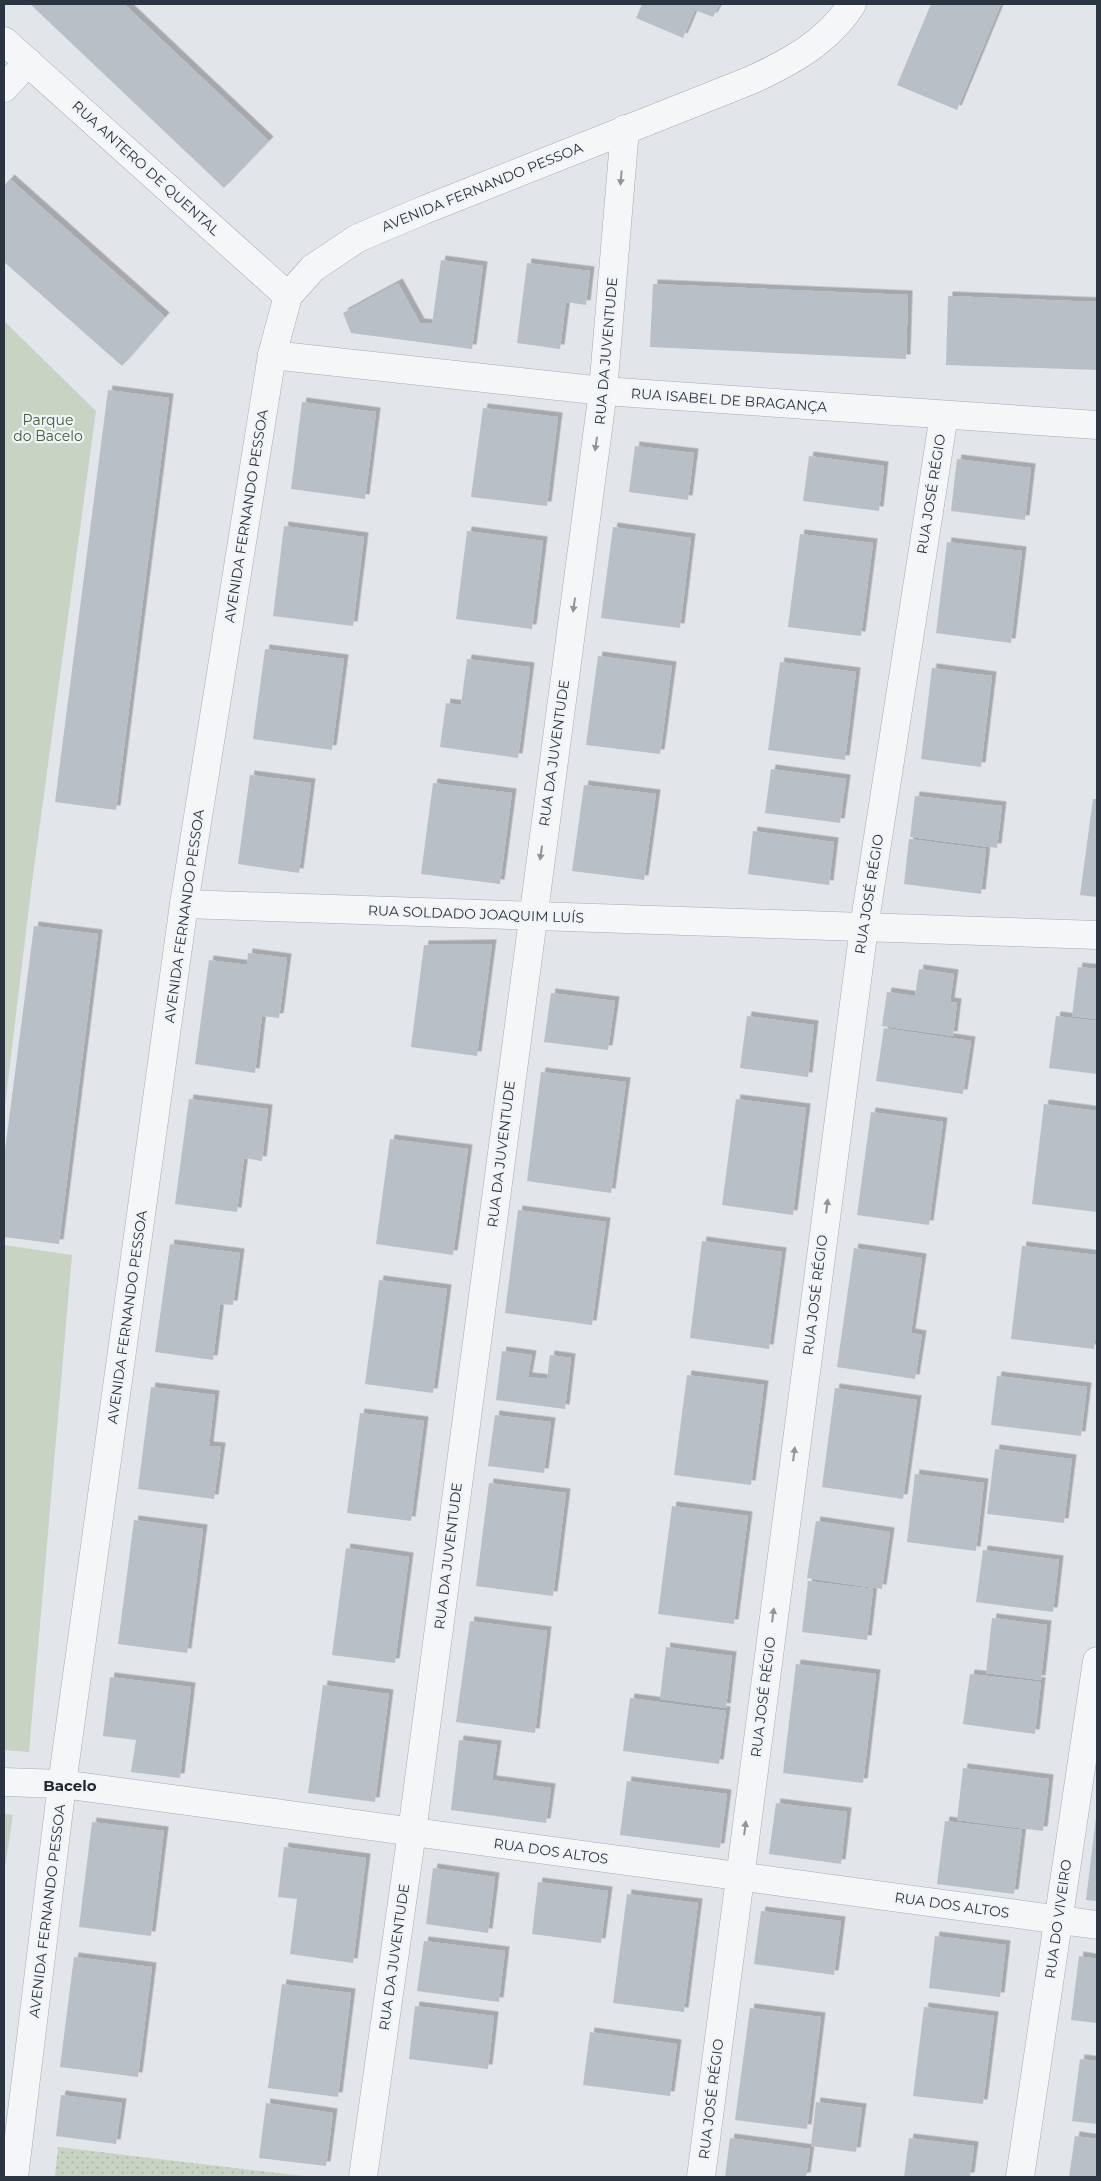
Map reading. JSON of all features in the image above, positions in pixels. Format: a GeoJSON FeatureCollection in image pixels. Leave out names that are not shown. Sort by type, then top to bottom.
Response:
{"type":"FeatureCollection","features":[{"type":"Feature","properties":{"kind":"street","name":"AVENIDA FERNANDO PESSOA"},"geometry":{"type":"LineString","coordinates":[[14,2177],[62,1784],[184,904],[272,355],[288,296],[313,268],[358,238],[625,129],[749,81],[784,65],[819,42],[852,4]]}},
{"type":"Feature","properties":{"kind":"street","name":"RUA ANTERO DE QUENTAL"},"geometry":{"type":"LineString","coordinates":[[4,41],[288,296]]}},
{"type":"Feature","properties":{"kind":"street"},"geometry":{"type":"LineString","coordinates":[[4,88],[28,62]]}},
{"type":"Feature","properties":{"kind":"street","name":"RUA DA JUVENTUDE"},"geometry":{"type":"LineString","coordinates":[[363,2177],[412,1832],[532,916],[604,391],[625,129]]}},
{"type":"Feature","properties":{"kind":"street","name":"RUA ISABEL DE BRAGANÇA"},"geometry":{"type":"LineString","coordinates":[[272,355],[604,391],[1097,425]]}},
{"type":"Feature","properties":{"kind":"street","name":"RUA JOSÉ RÉGIO"},"geometry":{"type":"LineString","coordinates":[[701,2177],[864,927],[944,415]]}},
{"type":"Feature","properties":{"kind":"street","name":"RUA SOLDADO JOAQUIM LUÍS"},"geometry":{"type":"LineString","coordinates":[[184,904],[1097,935]]}},
{"type":"Feature","properties":{"kind":"street","name":"RUA DO VIVEIRO"},"geometry":{"type":"LineString","coordinates":[[1020,2177],[1097,1661]]}},
{"type":"Feature","properties":{"kind":"street","name":"RUA DOS ALTOS"},"geometry":{"type":"LineString","coordinates":[[4,1782],[62,1784],[1097,1925]]}},
{"type":"Feature","properties":{"kind":"green space","name":"Parque do Bacelo"},"geometry":{"type":"Polygon","coordinates":[[[4,321],[96,411],[31,890],[4,1114],[4,321]]]}},
{"type":"Feature","properties":{"kind":"green space"},"geometry":{"type":"Polygon","coordinates":[[[4,1245],[72,1255],[29,1752],[4,1750],[4,1245]]]}},
{"type":"Feature","properties":{"kind":"green space"},"geometry":{"type":"Polygon","coordinates":[[[4,1814],[13,1815],[4,1873],[4,1814]]]}},
{"type":"Feature","properties":{"kind":"green space"},"geometry":{"type":"Polygon","coordinates":[[[58,2147],[312,2177],[55,2177],[58,2147]]]}},
{"type":"Feature","properties":{"kind":"building"},"geometry":{"type":"Polygon","coordinates":[[[30,4],[124,4],[269,141],[224,188],[30,4]]]}},
{"type":"Feature","properties":{"kind":"building"},"geometry":{"type":"Polygon","coordinates":[[[642,4],[720,4],[713,17],[695,10],[683,38],[636,18],[642,4]]]}},
{"type":"Feature","properties":{"kind":"building"},"geometry":{"type":"Polygon","coordinates":[[[931,4],[1001,4],[957,110],[897,85],[931,4]]]}},
{"type":"Feature","properties":{"kind":"building"},"geometry":{"type":"Polygon","coordinates":[[[10,179],[165,317],[122,366],[4,262],[4,186],[10,179]]]}},
{"type":"Feature","properties":{"kind":"building"},"geometry":{"type":"Polygon","coordinates":[[[441,260],[483,266],[472,349],[351,333],[343,313],[398,283],[420,323],[432,324],[441,260]]]}},
{"type":"Feature","properties":{"kind":"building"},"geometry":{"type":"Polygon","coordinates":[[[527,263],[590,271],[586,305],[566,302],[560,349],[517,343],[527,263]]]}},
{"type":"Feature","properties":{"kind":"building"},"geometry":{"type":"Polygon","coordinates":[[[653,284],[908,295],[906,359],[650,347],[653,284]]]}},
{"type":"Feature","properties":{"kind":"building"},"geometry":{"type":"Polygon","coordinates":[[[948,296],[1097,302],[1097,370],[946,365],[948,296]]]}},
{"type":"Feature","properties":{"kind":"building"},"geometry":{"type":"Polygon","coordinates":[[[108,390],[169,398],[116,810],[55,802],[108,390]]]}},
{"type":"Feature","properties":{"kind":"building"},"geometry":{"type":"Polygon","coordinates":[[[302,402],[376,412],[365,499],[291,489],[302,402]]]}},
{"type":"Feature","properties":{"kind":"building"},"geometry":{"type":"Polygon","coordinates":[[[483,408],[558,417],[547,506],[471,497],[483,408]]]}},
{"type":"Feature","properties":{"kind":"building"},"geometry":{"type":"Polygon","coordinates":[[[635,446],[694,453],[688,500],[629,492],[635,446]]]}},
{"type":"Feature","properties":{"kind":"building"},"geometry":{"type":"Polygon","coordinates":[[[809,456],[884,466],[879,511],[803,501],[809,456]]]}},
{"type":"Feature","properties":{"kind":"building"},"geometry":{"type":"Polygon","coordinates":[[[957,459],[1031,468],[1025,520],[951,511],[957,459]]]}},
{"type":"Feature","properties":{"kind":"building"},"geometry":{"type":"Polygon","coordinates":[[[284,526],[364,537],[353,626],[273,616],[284,526]]]}},
{"type":"Feature","properties":{"kind":"building"},"geometry":{"type":"Polygon","coordinates":[[[613,527],[691,538],[680,628],[601,618],[613,527]]]}},
{"type":"Feature","properties":{"kind":"building"},"geometry":{"type":"Polygon","coordinates":[[[467,531],[543,541],[532,629],[456,619],[467,531]]]}},
{"type":"Feature","properties":{"kind":"building"},"geometry":{"type":"Polygon","coordinates":[[[800,534],[873,543],[861,636],[788,627],[800,534]]]}},
{"type":"Feature","properties":{"kind":"building"},"geometry":{"type":"Polygon","coordinates":[[[947,542],[1022,551],[1011,643],[936,633],[947,542]]]}},
{"type":"Feature","properties":{"kind":"building"},"geometry":{"type":"Polygon","coordinates":[[[265,649],[344,659],[332,750],[253,739],[265,649]]]}},
{"type":"Feature","properties":{"kind":"building"},"geometry":{"type":"Polygon","coordinates":[[[598,656],[672,666],[660,754],[586,745],[598,656]]]}},
{"type":"Feature","properties":{"kind":"building"},"geometry":{"type":"Polygon","coordinates":[[[467,659],[530,667],[518,758],[440,747],[446,703],[461,705],[467,659]]]}},
{"type":"Feature","properties":{"kind":"building"},"geometry":{"type":"Polygon","coordinates":[[[780,662],[856,672],[845,760],[768,750],[780,662]]]}},
{"type":"Feature","properties":{"kind":"building"},"geometry":{"type":"Polygon","coordinates":[[[932,668],[992,676],[981,767],[921,759],[932,668]]]}},
{"type":"Feature","properties":{"kind":"building"},"geometry":{"type":"Polygon","coordinates":[[[771,769],[846,779],[840,823],[765,813],[771,769]]]}},
{"type":"Feature","properties":{"kind":"building"},"geometry":{"type":"Polygon","coordinates":[[[250,775],[311,783],[299,873],[238,864],[250,775]]]}},
{"type":"Feature","properties":{"kind":"building"},"geometry":{"type":"Polygon","coordinates":[[[433,783],[512,793],[500,884],[421,874],[433,783]]]}},
{"type":"Feature","properties":{"kind":"building"},"geometry":{"type":"Polygon","coordinates":[[[584,785],[656,794],[644,880],[572,871],[584,785]]]}},
{"type":"Feature","properties":{"kind":"building"},"geometry":{"type":"Polygon","coordinates":[[[915,796],[1002,806],[997,848],[910,837],[915,796]]]}},
{"type":"Feature","properties":{"kind":"building"},"geometry":{"type":"Polygon","coordinates":[[[1093,799],[1097,799],[1097,897],[1080,895],[1093,799]]]}},
{"type":"Feature","properties":{"kind":"building"},"geometry":{"type":"Polygon","coordinates":[[[753,831],[834,842],[829,885],[748,874],[753,831]]]}},
{"type":"Feature","properties":{"kind":"building"},"geometry":{"type":"Polygon","coordinates":[[[909,839],[986,849],[981,894],[904,884],[909,839]]]}},
{"type":"Feature","properties":{"kind":"building"},"geometry":{"type":"Polygon","coordinates":[[[34,926],[98,934],[59,1244],[4,1237],[4,1158],[34,926]]]}},
{"type":"Feature","properties":{"kind":"building"},"geometry":{"type":"Polygon","coordinates":[[[492,944],[477,1056],[411,1047],[424,945],[492,944]]]}},
{"type":"Feature","properties":{"kind":"building"},"geometry":{"type":"Polygon","coordinates":[[[248,953],[287,958],[279,1018],[262,1016],[255,1073],[195,1064],[209,960],[247,965],[248,953]]]}},
{"type":"Feature","properties":{"kind":"building"},"geometry":{"type":"Polygon","coordinates":[[[1078,967],[1097,969],[1097,1019],[1072,1016],[1078,967]]]}},
{"type":"Feature","properties":{"kind":"building"},"geometry":{"type":"Polygon","coordinates":[[[919,969],[954,974],[950,1002],[957,1003],[953,1036],[882,1026],[887,992],[915,996],[919,969]]]}},
{"type":"Feature","properties":{"kind":"building"},"geometry":{"type":"Polygon","coordinates":[[[551,993],[615,1001],[608,1050],[544,1042],[551,993]]]}},
{"type":"Feature","properties":{"kind":"building"},"geometry":{"type":"Polygon","coordinates":[[[747,1016],[814,1025],[808,1077],[740,1068],[747,1016]]]}},
{"type":"Feature","properties":{"kind":"building"},"geometry":{"type":"Polygon","coordinates":[[[1056,1016],[1097,1021],[1097,1074],[1049,1068],[1056,1016]]]}},
{"type":"Feature","properties":{"kind":"building"},"geometry":{"type":"Polygon","coordinates":[[[884,1028],[971,1041],[963,1094],[876,1081],[884,1028]]]}},
{"type":"Feature","properties":{"kind":"building"},"geometry":{"type":"Polygon","coordinates":[[[541,1072],[626,1082],[611,1193],[527,1181],[541,1072]]]}},
{"type":"Feature","properties":{"kind":"building"},"geometry":{"type":"Polygon","coordinates":[[[189,1099],[268,1109],[262,1161],[244,1158],[237,1212],[175,1204],[189,1099]]]}},
{"type":"Feature","properties":{"kind":"building"},"geometry":{"type":"Polygon","coordinates":[[[736,1099],[806,1108],[793,1215],[722,1205],[736,1099]]]}},
{"type":"Feature","properties":{"kind":"building"},"geometry":{"type":"Polygon","coordinates":[[[1044,1104],[1097,1111],[1097,1212],[1032,1204],[1044,1104]]]}},
{"type":"Feature","properties":{"kind":"building"},"geometry":{"type":"Polygon","coordinates":[[[871,1112],[943,1122],[929,1225],[857,1215],[871,1112]]]}},
{"type":"Feature","properties":{"kind":"building"},"geometry":{"type":"Polygon","coordinates":[[[390,1139],[468,1149],[453,1255],[376,1244],[390,1139]]]}},
{"type":"Feature","properties":{"kind":"building"},"geometry":{"type":"Polygon","coordinates":[[[518,1210],[606,1222],[592,1325],[505,1313],[518,1210]]]}},
{"type":"Feature","properties":{"kind":"building"},"geometry":{"type":"Polygon","coordinates":[[[702,1241],[782,1252],[769,1349],[690,1338],[702,1241]]]}},
{"type":"Feature","properties":{"kind":"building"},"geometry":{"type":"Polygon","coordinates":[[[170,1244],[240,1253],[233,1305],[220,1304],[213,1360],[155,1352],[170,1244]]]}},
{"type":"Feature","properties":{"kind":"building"},"geometry":{"type":"Polygon","coordinates":[[[1022,1246],[1097,1255],[1097,1324],[1094,1349],[1011,1339],[1022,1246]]]}},
{"type":"Feature","properties":{"kind":"building"},"geometry":{"type":"Polygon","coordinates":[[[854,1248],[922,1258],[911,1333],[922,1335],[915,1379],[837,1367],[854,1248]]]}},
{"type":"Feature","properties":{"kind":"building"},"geometry":{"type":"Polygon","coordinates":[[[379,1280],[447,1289],[433,1393],[365,1384],[379,1280]]]}},
{"type":"Feature","properties":{"kind":"building"},"geometry":{"type":"Polygon","coordinates":[[[502,1351],[532,1355],[528,1377],[547,1379],[550,1355],[571,1358],[565,1409],[496,1400],[502,1351]]]}},
{"type":"Feature","properties":{"kind":"building"},"geometry":{"type":"Polygon","coordinates":[[[687,1375],[764,1385],[751,1485],[674,1475],[687,1375]]]}},
{"type":"Feature","properties":{"kind":"building"},"geometry":{"type":"Polygon","coordinates":[[[997,1376],[1087,1387],[1081,1436],[991,1425],[997,1376]]]}},
{"type":"Feature","properties":{"kind":"building"},"geometry":{"type":"Polygon","coordinates":[[[151,1387],[215,1395],[209,1446],[221,1447],[214,1499],[138,1489],[151,1387]]]}},
{"type":"Feature","properties":{"kind":"building"},"geometry":{"type":"Polygon","coordinates":[[[835,1388],[917,1400],[903,1499],[822,1487],[835,1388]]]}},
{"type":"Feature","properties":{"kind":"building"},"geometry":{"type":"Polygon","coordinates":[[[360,1413],[424,1421],[411,1521],[347,1513],[360,1413]]]}},
{"type":"Feature","properties":{"kind":"building"},"geometry":{"type":"Polygon","coordinates":[[[495,1415],[551,1422],[544,1473],[488,1466],[495,1415]]]}},
{"type":"Feature","properties":{"kind":"building"},"geometry":{"type":"Polygon","coordinates":[[[995,1449],[1072,1459],[1064,1523],[987,1514],[995,1449]]]}},
{"type":"Feature","properties":{"kind":"building"},"geometry":{"type":"Polygon","coordinates":[[[915,1474],[984,1483],[976,1551],[907,1542],[915,1474]]]}},
{"type":"Feature","properties":{"kind":"building"},"geometry":{"type":"Polygon","coordinates":[[[489,1483],[566,1493],[553,1596],[476,1586],[489,1483]]]}},
{"type":"Feature","properties":{"kind":"building"},"geometry":{"type":"Polygon","coordinates":[[[672,1506],[748,1516],[734,1624],[658,1614],[672,1506]]]}},
{"type":"Feature","properties":{"kind":"building"},"geometry":{"type":"Polygon","coordinates":[[[134,1520],[203,1529],[187,1653],[118,1644],[134,1520]]]}},
{"type":"Feature","properties":{"kind":"building"},"geometry":{"type":"Polygon","coordinates":[[[816,1521],[890,1532],[882,1589],[807,1578],[816,1521]]]}},
{"type":"Feature","properties":{"kind":"building"},"geometry":{"type":"Polygon","coordinates":[[[346,1548],[409,1557],[395,1663],[332,1655],[346,1548]]]}},
{"type":"Feature","properties":{"kind":"building"},"geometry":{"type":"Polygon","coordinates":[[[983,1550],[1059,1560],[1053,1612],[976,1602],[983,1550]]]}},
{"type":"Feature","properties":{"kind":"building"},"geometry":{"type":"Polygon","coordinates":[[[808,1581],[873,1589],[867,1640],[802,1632],[808,1581]]]}},
{"type":"Feature","properties":{"kind":"building"},"geometry":{"type":"Polygon","coordinates":[[[992,1618],[1047,1625],[1041,1680],[986,1673],[992,1618]]]}},
{"type":"Feature","properties":{"kind":"building"},"geometry":{"type":"Polygon","coordinates":[[[470,1621],[547,1631],[535,1733],[456,1722],[470,1621]]]}},
{"type":"Feature","properties":{"kind":"building"},"geometry":{"type":"Polygon","coordinates":[[[666,1647],[732,1656],[726,1708],[660,1699],[666,1647]]]}},
{"type":"Feature","properties":{"kind":"building"},"geometry":{"type":"Polygon","coordinates":[[[796,1664],[876,1674],[863,1783],[783,1773],[796,1664]]]}},
{"type":"Feature","properties":{"kind":"building"},"geometry":{"type":"Polygon","coordinates":[[[970,1674],[1041,1682],[1035,1734],[963,1724],[970,1674]]]}},
{"type":"Feature","properties":{"kind":"building"},"geometry":{"type":"Polygon","coordinates":[[[110,1677],[191,1687],[180,1778],[131,1772],[136,1740],[103,1736],[110,1677]]]}},
{"type":"Feature","properties":{"kind":"building"},"geometry":{"type":"Polygon","coordinates":[[[323,1685],[389,1694],[375,1802],[308,1793],[323,1685]]]}},
{"type":"Feature","properties":{"kind":"building"},"geometry":{"type":"Polygon","coordinates":[[[630,1698],[726,1711],[719,1764],[623,1751],[630,1698]]]}},
{"type":"Feature","properties":{"kind":"building"},"geometry":{"type":"Polygon","coordinates":[[[459,1740],[497,1745],[492,1780],[551,1788],[546,1823],[451,1810],[459,1740]]]}},
{"type":"Feature","properties":{"kind":"building"},"geometry":{"type":"Polygon","coordinates":[[[963,1768],[1049,1779],[1043,1831],[957,1820],[963,1768]]]}},
{"type":"Feature","properties":{"kind":"building"},"geometry":{"type":"Polygon","coordinates":[[[627,1781],[727,1794],[720,1848],[620,1835],[627,1781]]]}},
{"type":"Feature","properties":{"kind":"building"},"geometry":{"type":"Polygon","coordinates":[[[776,1803],[847,1812],[841,1864],[769,1854],[776,1803]]]}},
{"type":"Feature","properties":{"kind":"building"},"geometry":{"type":"Polygon","coordinates":[[[1097,1817],[1097,1901],[1086,1900],[1097,1817]]]}},
{"type":"Feature","properties":{"kind":"building"},"geometry":{"type":"Polygon","coordinates":[[[945,1821],[1022,1830],[1014,1894],[937,1884],[945,1821]]]}},
{"type":"Feature","properties":{"kind":"building"},"geometry":{"type":"Polygon","coordinates":[[[92,1822],[164,1831],[151,1936],[79,1927],[92,1822]]]}},
{"type":"Feature","properties":{"kind":"building"},"geometry":{"type":"Polygon","coordinates":[[[284,1847],[366,1858],[353,1963],[290,1954],[297,1899],[278,1897],[284,1847]]]}},
{"type":"Feature","properties":{"kind":"building"},"geometry":{"type":"Polygon","coordinates":[[[433,1868],[495,1877],[488,1933],[426,1924],[433,1868]]]}},
{"type":"Feature","properties":{"kind":"building"},"geometry":{"type":"Polygon","coordinates":[[[538,1882],[608,1891],[601,1943],[532,1934],[538,1882]]]}},
{"type":"Feature","properties":{"kind":"building"},"geometry":{"type":"Polygon","coordinates":[[[627,1894],[698,1903],[684,2012],[613,2003],[627,1894]]]}},
{"type":"Feature","properties":{"kind":"building"},"geometry":{"type":"Polygon","coordinates":[[[761,1911],[841,1921],[834,1975],[754,1964],[761,1911]]]}},
{"type":"Feature","properties":{"kind":"building"},"geometry":{"type":"Polygon","coordinates":[[[935,1936],[1006,1945],[1000,1997],[929,1988],[935,1936]]]}},
{"type":"Feature","properties":{"kind":"building"},"geometry":{"type":"Polygon","coordinates":[[[424,1941],[505,1951],[499,2002],[417,1991],[424,1941]]]}},
{"type":"Feature","properties":{"kind":"building"},"geometry":{"type":"Polygon","coordinates":[[[1079,1956],[1097,1959],[1097,2023],[1071,2020],[1079,1956]]]}},
{"type":"Feature","properties":{"kind":"building"},"geometry":{"type":"Polygon","coordinates":[[[74,1957],[152,1967],[138,2077],[60,2067],[74,1957]]]}},
{"type":"Feature","properties":{"kind":"building"},"geometry":{"type":"Polygon","coordinates":[[[282,1984],[351,1993],[338,2097],[268,2088],[282,1984]]]}},
{"type":"Feature","properties":{"kind":"building"},"geometry":{"type":"Polygon","coordinates":[[[415,2006],[494,2016],[488,2069],[409,2059],[415,2006]]]}},
{"type":"Feature","properties":{"kind":"building"},"geometry":{"type":"Polygon","coordinates":[[[924,2007],[994,2016],[983,2104],[913,2096],[924,2007]]]}},
{"type":"Feature","properties":{"kind":"building"},"geometry":{"type":"Polygon","coordinates":[[[750,2008],[821,2017],[807,2129],[735,2120],[750,2008]]]}},
{"type":"Feature","properties":{"kind":"building"},"geometry":{"type":"Polygon","coordinates":[[[590,2032],[677,2044],[670,2096],[583,2085],[590,2032]]]}},
{"type":"Feature","properties":{"kind":"building"},"geometry":{"type":"Polygon","coordinates":[[[1080,2059],[1097,2061],[1097,2124],[1072,2121],[1080,2059]]]}},
{"type":"Feature","properties":{"kind":"building"},"geometry":{"type":"Polygon","coordinates":[[[61,2095],[122,2103],[116,2144],[56,2136],[61,2095]]]}},
{"type":"Feature","properties":{"kind":"building"},"geometry":{"type":"Polygon","coordinates":[[[816,2102],[862,2108],[856,2152],[811,2146],[816,2102]]]}},
{"type":"Feature","properties":{"kind":"building"},"geometry":{"type":"Polygon","coordinates":[[[266,2103],[333,2113],[326,2166],[259,2158],[266,2103]]]}},
{"type":"Feature","properties":{"kind":"building"},"geometry":{"type":"Polygon","coordinates":[[[1075,2136],[1097,2139],[1097,2177],[1069,2177],[1075,2136]]]}},
{"type":"Feature","properties":{"kind":"building"},"geometry":{"type":"Polygon","coordinates":[[[730,2138],[810,2149],[806,2177],[725,2177],[730,2138]]]}},
{"type":"Feature","properties":{"kind":"building"},"geometry":{"type":"Polygon","coordinates":[[[909,2138],[974,2146],[970,2177],[904,2177],[909,2138]]]}},
{"type":"Feature","properties":{"kind":"district","name":"Bacelo"},"geometry":{"type":"Point","coordinates":[70,1785]}}]}
